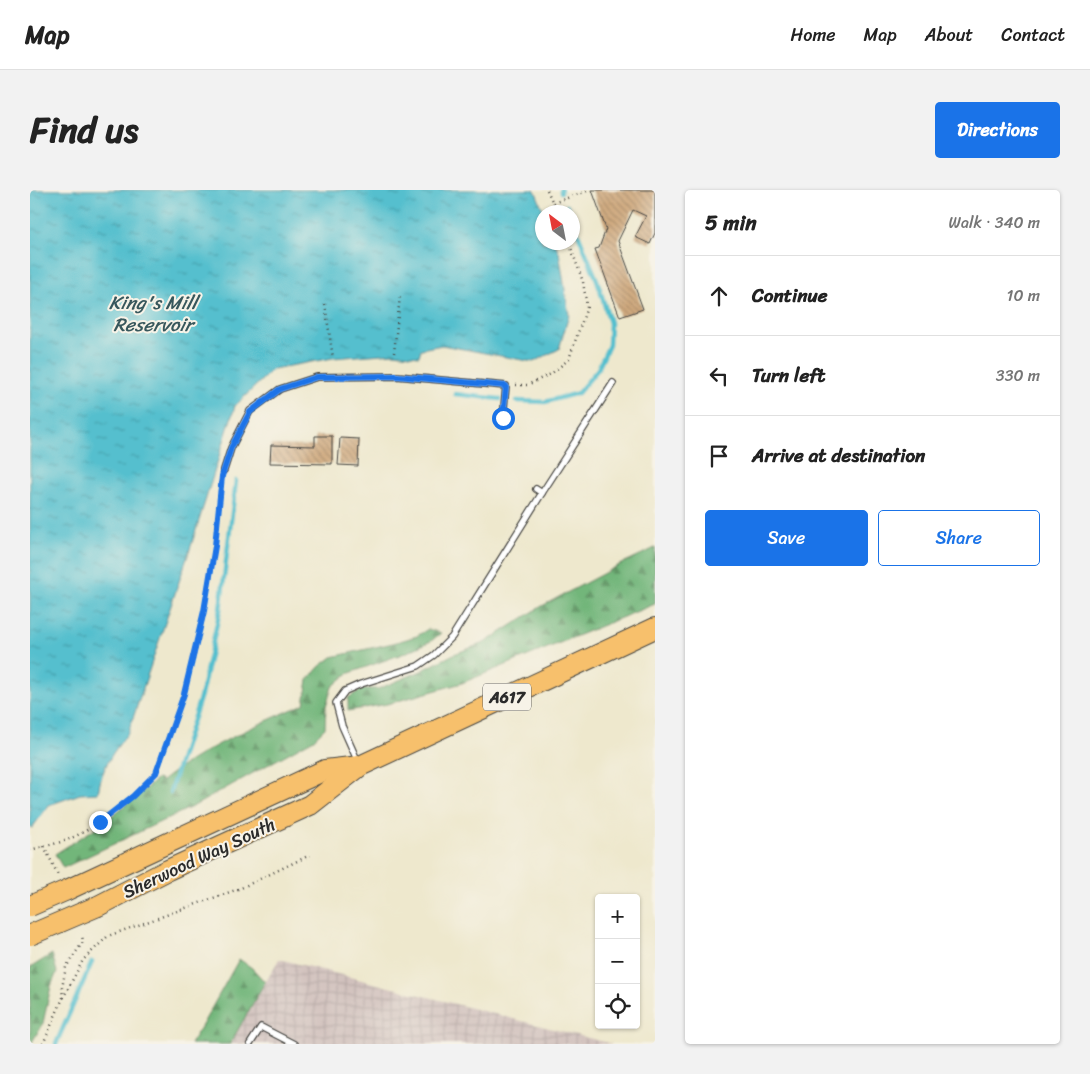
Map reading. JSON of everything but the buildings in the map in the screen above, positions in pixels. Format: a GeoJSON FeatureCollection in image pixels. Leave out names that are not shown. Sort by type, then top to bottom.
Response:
{"type":"FeatureCollection","features":[{"type":"Feature","properties":{"kind":"highway","name":"Sherwood Way South"},"geometry":{"type":"LineString","coordinates":[[30,935],[98,906],[168,870],[310,805],[360,766],[655,628]]}},
{"type":"Feature","properties":{"kind":"highway","name":"Sherwood Way South"},"geometry":{"type":"LineString","coordinates":[[30,906],[325,770],[360,766]]}},
{"type":"Feature","properties":{"kind":"lane"},"geometry":{"type":"LineString","coordinates":[[224,470],[231,448],[250,412],[280,389],[317,377],[397,376],[506,386],[503,418]]}},
{"type":"Feature","properties":{"kind":"lane"},"geometry":{"type":"LineString","coordinates":[[360,766],[342,726],[336,703],[345,691],[418,666],[434,656],[452,637],[613,383]]}},
{"type":"Feature","properties":{"kind":"lane"},"geometry":{"type":"LineString","coordinates":[[536,489],[542,493]]}},
{"type":"Feature","properties":{"kind":"lane"},"geometry":{"type":"LineString","coordinates":[[250,1044],[261,1027],[294,1044]]}},
{"type":"Feature","properties":{"kind":"path"},"geometry":{"type":"LineString","coordinates":[[547,190],[553,203],[590,190]]}},
{"type":"Feature","properties":{"kind":"path"},"geometry":{"type":"LineString","coordinates":[[506,386],[527,385],[551,374],[569,359],[587,307],[583,282],[572,250]]}},
{"type":"Feature","properties":{"kind":"path"},"geometry":{"type":"LineString","coordinates":[[394,352],[400,296]]}},
{"type":"Feature","properties":{"kind":"path"},"geometry":{"type":"LineString","coordinates":[[325,304],[333,358]]}},
{"type":"Feature","properties":{"kind":"path"},"geometry":{"type":"LineString","coordinates":[[30,850],[68,839],[100,822],[133,796],[156,773],[184,694],[204,611],[215,546],[224,470]]}},
{"type":"Feature","properties":{"kind":"path"},"geometry":{"type":"LineString","coordinates":[[44,846],[58,875]]}},
{"type":"Feature","properties":{"kind":"path"},"geometry":{"type":"LineString","coordinates":[[43,1044],[63,998],[84,960],[108,936],[241,888],[310,855]]}},
{"type":"Feature","properties":{"kind":"path"},"geometry":{"type":"LineString","coordinates":[[63,998],[62,988],[66,967],[83,942],[82,935]]}},
{"type":"Feature","properties":{"kind":"shaded area"},"geometry":{"type":"Polygon","coordinates":[[[279,959],[612,1044],[230,1044],[279,959]]]}},
{"type":"Feature","properties":{"kind":"green space"},"geometry":{"type":"Polygon","coordinates":[[[655,548],[655,604],[462,683],[387,704],[348,711],[348,698],[362,689],[378,689],[421,671],[454,654],[484,643],[542,606],[655,548]]]}},
{"type":"Feature","properties":{"kind":"green space"},"geometry":{"type":"Polygon","coordinates":[[[428,629],[441,633],[431,641],[405,653],[347,674],[332,687],[326,706],[325,728],[314,739],[194,806],[63,868],[55,854],[102,824],[157,779],[162,781],[213,747],[304,704],[308,680],[319,667],[332,657],[417,636],[428,629]]]}},
{"type":"Feature","properties":{"kind":"green space"},"geometry":{"type":"Polygon","coordinates":[[[52,954],[57,972],[51,986],[43,1023],[30,1044],[30,968],[52,954]]]}},
{"type":"Feature","properties":{"kind":"green space"},"geometry":{"type":"Polygon","coordinates":[[[239,959],[252,968],[265,982],[230,1044],[190,1044],[201,1027],[239,959]]]}},
{"type":"Feature","properties":{"kind":"water","name":"King's Mill Reservoir"},"geometry":{"type":"Polygon","coordinates":[[[30,190],[535,190],[541,205],[535,205],[535,250],[558,250],[569,315],[559,349],[533,362],[442,345],[421,349],[419,356],[394,353],[333,358],[273,369],[235,406],[191,546],[128,733],[108,761],[102,775],[98,793],[80,794],[49,805],[32,828],[30,827],[30,190]]]}},
{"type":"Feature","properties":{"kind":"waterway"},"geometry":{"type":"LineString","coordinates":[[517,401],[545,402],[578,393],[598,369],[609,345],[610,323],[597,280],[580,239]]}},
{"type":"Feature","properties":{"kind":"waterway"},"geometry":{"type":"LineString","coordinates":[[455,394],[500,399]]}},
{"type":"Feature","properties":{"kind":"waterway"},"geometry":{"type":"LineString","coordinates":[[170,792],[201,695],[220,610],[236,481]]}},
{"type":"Feature","properties":{"kind":"waterway"},"geometry":{"type":"LineString","coordinates":[[56,1044],[92,962]]}},
{"type":"Feature","properties":{"kind":"route"},"geometry":{"type":"LineString","coordinates":[[100,822],[133,796],[156,773],[184,694],[204,611],[215,546],[222,476],[231,448],[250,412],[280,389],[317,377],[397,376],[506,386],[503,418]]}}]}
